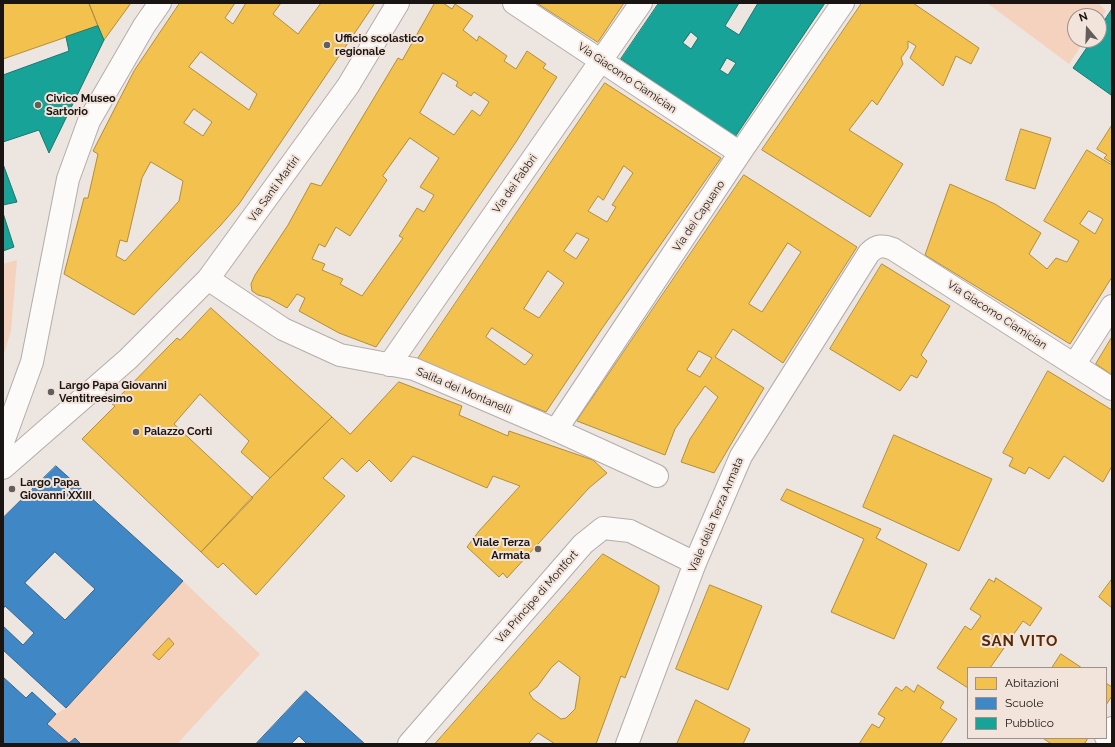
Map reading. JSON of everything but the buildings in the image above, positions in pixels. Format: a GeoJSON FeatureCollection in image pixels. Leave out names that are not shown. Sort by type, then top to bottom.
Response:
{"type":"FeatureCollection","features":[{"type":"Feature","properties":{"kind":"street"},"geometry":{"type":"LineString","coordinates":[[3,442],[32,362],[68,179],[88,121],[144,26],[160,3]]}},
{"type":"Feature","properties":{"kind":"street","name":"Via Santi Martiri"},"geometry":{"type":"LineString","coordinates":[[3,468],[128,359],[208,279],[348,86],[398,3]]}},
{"type":"Feature","properties":{"kind":"street","name":"Via Giacomo Ciamician"},"geometry":{"type":"LineString","coordinates":[[514,3],[740,153]]}},
{"type":"Feature","properties":{"kind":"street","name":"Via dei Fabbri"},"geometry":{"type":"LineString","coordinates":[[389,365],[641,3]]}},
{"type":"Feature","properties":{"kind":"street","name":"Via dei Capuano"},"geometry":{"type":"LineString","coordinates":[[556,430],[740,153],[843,3]]}},
{"type":"Feature","properties":{"kind":"street","name":"Via Giacomo Ciamician"},"geometry":{"type":"LineString","coordinates":[[880,246],[893,249],[1112,389]]}},
{"type":"Feature","properties":{"kind":"street","name":"Viale della Terza Armata"},"geometry":{"type":"LineString","coordinates":[[627,744],[695,563],[741,456],[869,253],[880,246]]}},
{"type":"Feature","properties":{"kind":"street","name":"Salita dei Montanelli"},"geometry":{"type":"LineString","coordinates":[[208,279],[283,329],[340,355],[414,369],[556,430],[657,476]]}},
{"type":"Feature","properties":{"kind":"street"},"geometry":{"type":"LineString","coordinates":[[1074,365],[1112,306]]}},
{"type":"Feature","properties":{"kind":"street","name":"Via Principe di Montfort"},"geometry":{"type":"LineString","coordinates":[[409,744],[582,544],[603,528],[630,531],[695,563]]}},
{"type":"Feature","properties":{"kind":"shaded area"},"geometry":{"type":"Polygon","coordinates":[[[987,3],[1098,3],[1103,8],[1067,8],[1067,48],[1080,48],[1069,64],[987,3]]]}},
{"type":"Feature","properties":{"kind":"shaded area"},"geometry":{"type":"Polygon","coordinates":[[[17,260],[11,331],[3,357],[3,264],[17,260]]]}},
{"type":"Feature","properties":{"kind":"shaded area"},"geometry":{"type":"Polygon","coordinates":[[[183,581],[260,654],[177,744],[81,744],[75,738],[69,743],[47,724],[56,714],[66,708],[183,581]]]}},
{"type":"Feature","properties":{"kind":"place","name":"Ufficio scolastico regionale"},"geometry":{"type":"Point","coordinates":[327,45]}},
{"type":"Feature","properties":{"kind":"place","name":"Civico Museo Sartorio"},"geometry":{"type":"Point","coordinates":[38,105]}},
{"type":"Feature","properties":{"kind":"place","name":"Largo Papa Giovanni Ventitreesimo"},"geometry":{"type":"Point","coordinates":[51,392]}},
{"type":"Feature","properties":{"kind":"place","name":"Palazzo Corti"},"geometry":{"type":"Point","coordinates":[136,432]}},
{"type":"Feature","properties":{"kind":"place","name":"Largo Papa Giovanni XXIII"},"geometry":{"type":"Point","coordinates":[12,489]}},
{"type":"Feature","properties":{"kind":"place","name":"Viale Terza Armata"},"geometry":{"type":"Point","coordinates":[538,549]}},
{"type":"Feature","properties":{"kind":"district","name":"SAN VITO"},"geometry":{"type":"Point","coordinates":[1020,641]}}]}
